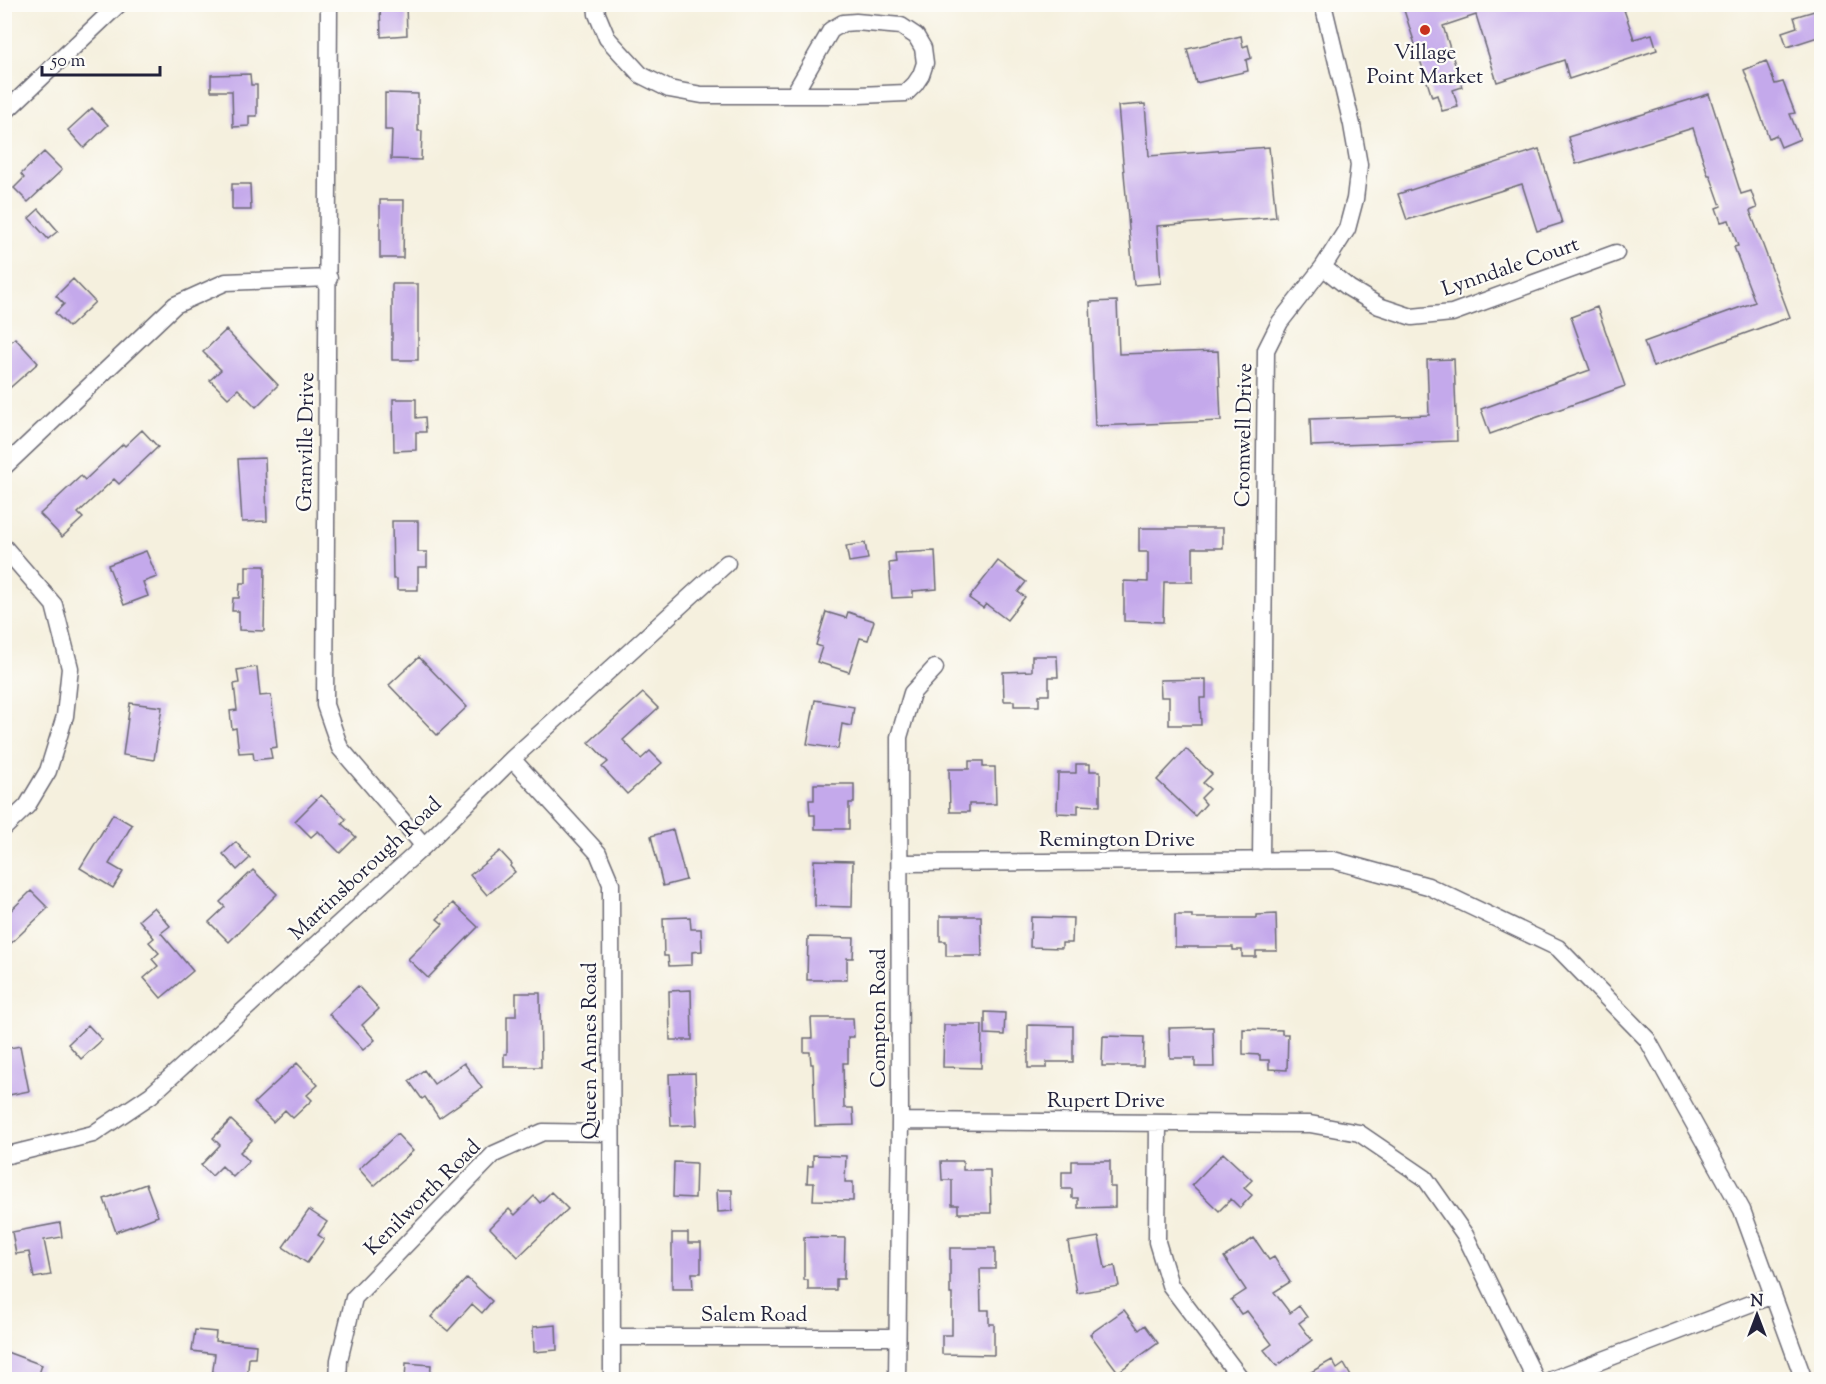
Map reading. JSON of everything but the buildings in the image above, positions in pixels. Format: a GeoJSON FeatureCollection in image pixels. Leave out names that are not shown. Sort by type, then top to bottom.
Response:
{"type":"FeatureCollection","features":[{"type":"Feature","properties":{"kind":"street"},"geometry":{"type":"LineString","coordinates":[[4,113],[119,4]]}},
{"type":"Feature","properties":{"kind":"street","name":"Granville Drive"},"geometry":{"type":"LineString","coordinates":[[329,4],[325,705],[340,748],[424,846]]}},
{"type":"Feature","properties":{"kind":"street"},"geometry":{"type":"LineString","coordinates":[[596,4],[597,14],[607,38],[622,57],[641,75],[669,89],[702,95],[906,93],[921,75],[925,63],[923,48],[916,36],[901,26],[843,23],[831,30],[794,94]]}},
{"type":"Feature","properties":{"kind":"street","name":"Cromwell Drive"},"geometry":{"type":"LineString","coordinates":[[1262,861],[1266,350],[1280,322],[1323,267],[1347,230],[1355,200],[1359,165],[1352,125],[1323,4]]}},
{"type":"Feature","properties":{"kind":"street","name":"Lynndale Court"},"geometry":{"type":"LineString","coordinates":[[1323,267],[1349,288],[1379,306],[1412,316],[1452,313],[1616,253]]}},
{"type":"Feature","properties":{"kind":"street"},"geometry":{"type":"LineString","coordinates":[[4,467],[175,305],[226,282],[329,278]]}},
{"type":"Feature","properties":{"kind":"street"},"geometry":{"type":"LineString","coordinates":[[4,548],[54,605],[69,668],[65,716],[48,771],[27,806],[4,828]]}},
{"type":"Feature","properties":{"kind":"street","name":"Martinsborough Road"},"geometry":{"type":"LineString","coordinates":[[4,1156],[93,1134],[151,1095],[424,846],[512,759],[727,563]]}},
{"type":"Feature","properties":{"kind":"street","name":"Compton Road"},"geometry":{"type":"LineString","coordinates":[[897,1380],[900,1121],[899,737],[912,693],[935,668]]}},
{"type":"Feature","properties":{"kind":"street","name":"Queen Annes Road"},"geometry":{"type":"LineString","coordinates":[[512,759],[598,853],[611,884],[612,1380]]}},
{"type":"Feature","properties":{"kind":"street","name":"Remington Drive"},"geometry":{"type":"LineString","coordinates":[[900,863],[1334,860],[1428,886],[1558,948],[1647,1039],[1742,1210],[1804,1380]]}},
{"type":"Feature","properties":{"kind":"street","name":"Rupert Drive"},"geometry":{"type":"LineString","coordinates":[[900,1121],[1310,1124],[1359,1132],[1425,1178],[1465,1235],[1536,1380]]}},
{"type":"Feature","properties":{"kind":"street"},"geometry":{"type":"LineString","coordinates":[[1158,1123],[1157,1242],[1170,1286],[1242,1380]]}},
{"type":"Feature","properties":{"kind":"street","name":"Kenilworth Road"},"geometry":{"type":"LineString","coordinates":[[338,1380],[339,1360],[354,1298],[494,1154],[543,1132],[611,1133]]}},
{"type":"Feature","properties":{"kind":"street"},"geometry":{"type":"LineString","coordinates":[[1551,1380],[1773,1295]]}},
{"type":"Feature","properties":{"kind":"street","name":"Salem Road"},"geometry":{"type":"LineString","coordinates":[[612,1337],[897,1337]]}},
{"type":"Feature","properties":{"kind":"place","name":"Village Point Market"},"geometry":{"type":"Point","coordinates":[1425,30]}}]}
